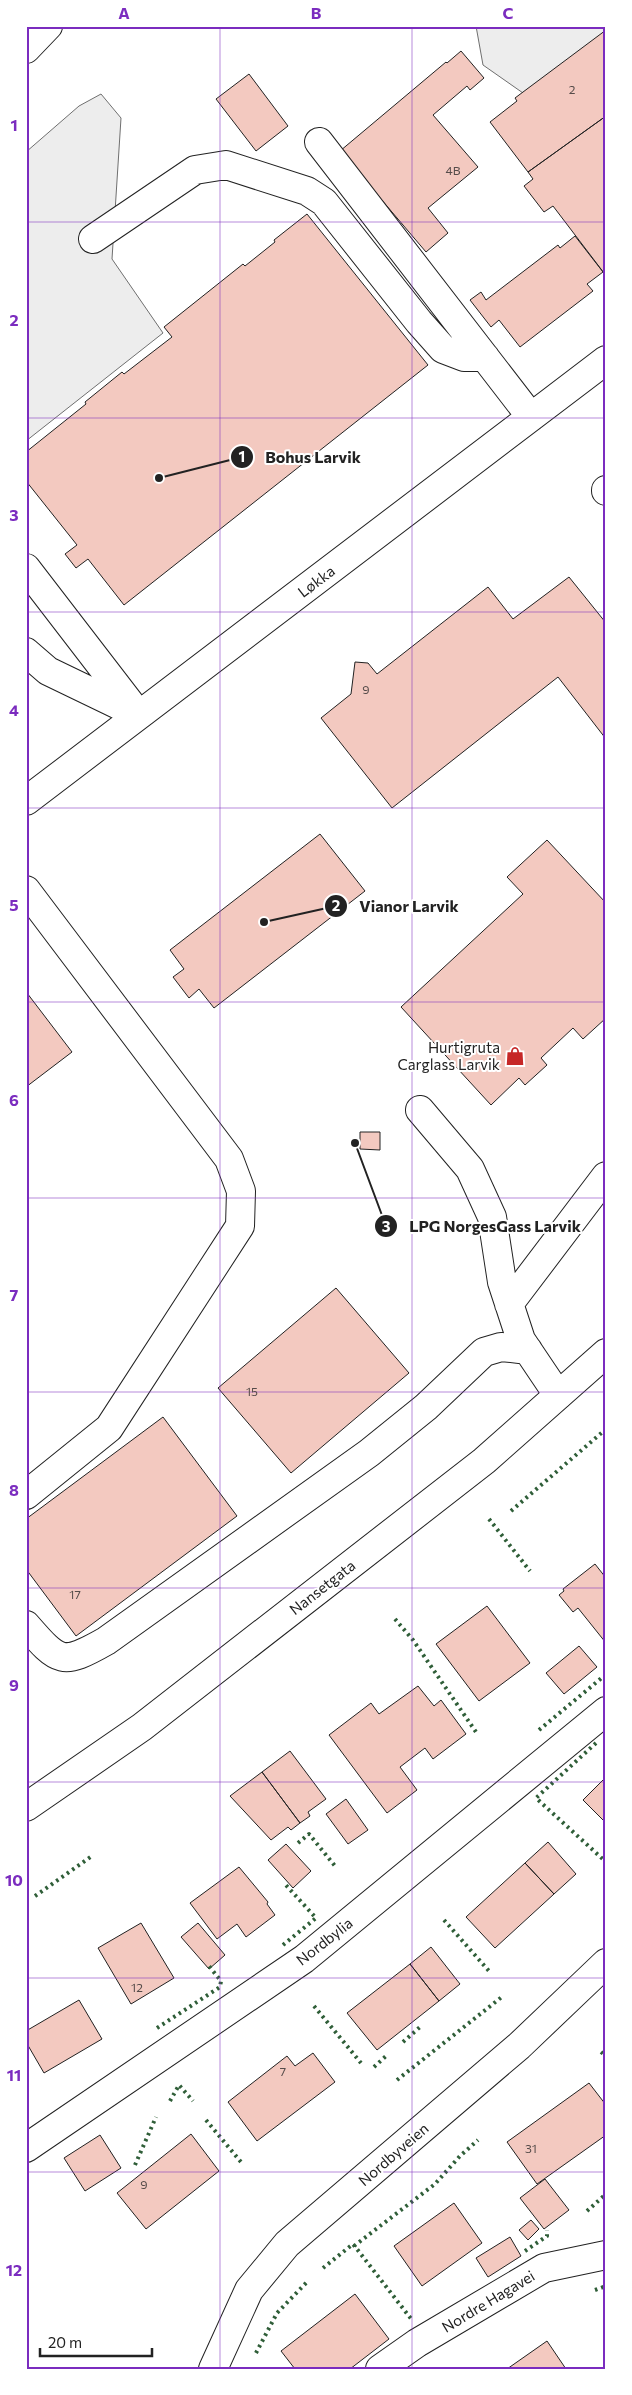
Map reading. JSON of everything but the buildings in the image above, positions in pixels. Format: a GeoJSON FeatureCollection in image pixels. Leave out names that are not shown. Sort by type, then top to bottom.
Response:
{"type":"FeatureCollection","features":[{"type":"Feature","properties":{"kind":"main road"},"geometry":{"type":"LineString","coordinates":[[26,50],[48,26]]}},
{"type":"Feature","properties":{"kind":"main road"},"geometry":{"type":"LineString","coordinates":[[319,142],[531,417]]}},
{"type":"Feature","properties":{"kind":"main road"},"geometry":{"type":"LineString","coordinates":[[94,239],[195,170],[226,165],[256,173],[307,191],[324,202],[419,322],[443,349],[464,357],[485,357]]}},
{"type":"Feature","properties":{"kind":"main road","name":"Løkka"},"geometry":{"type":"LineString","coordinates":[[26,801],[606,360]]}},
{"type":"Feature","properties":{"kind":"main road"},"geometry":{"type":"LineString","coordinates":[[26,568],[139,715]]}},
{"type":"Feature","properties":{"kind":"main road"},"geometry":{"type":"LineString","coordinates":[[26,652],[48,670],[139,715]]}},
{"type":"Feature","properties":{"kind":"main road"},"geometry":{"type":"LineString","coordinates":[[26,890],[229,1159],[241,1191],[240,1226],[109,1428],[26,1495]]}},
{"type":"Feature","properties":{"kind":"main road"},"geometry":{"type":"LineString","coordinates":[[420,1110],[470,1169],[492,1217],[502,1282],[521,1340],[558,1395]]}},
{"type":"Feature","properties":{"kind":"main road"},"geometry":{"type":"LineString","coordinates":[[509,1304],[606,1176]]}},
{"type":"Feature","properties":{"kind":"main road"},"geometry":{"type":"LineString","coordinates":[[26,1625],[46,1648],[60,1658],[79,1656],[106,1641],[369,1454],[426,1407],[484,1352],[501,1347],[528,1350]]}},
{"type":"Feature","properties":{"kind":"main road","name":"Nansetgata"},"geometry":{"type":"LineString","coordinates":[[26,1807],[158,1715],[484,1461],[606,1353]]}},
{"type":"Feature","properties":{"kind":"main road","name":"Nordbylia"},"geometry":{"type":"LineString","coordinates":[[26,2148],[304,1959],[606,1711]]}},
{"type":"Feature","properties":{"kind":"main road","name":"Nordbyveien"},"geometry":{"type":"LineString","coordinates":[[213,2369],[248,2290],[287,2244],[519,2046],[606,1963]]}},
{"type":"Feature","properties":{"kind":"main road","name":"Nordre Hagavei"},"geometry":{"type":"LineString","coordinates":[[380,2369],[417,2343],[544,2268],[606,2255]]}},
{"type":"Feature","properties":{"kind":"shaded area"},"geometry":{"type":"Polygon","coordinates":[[[476,26],[606,26],[606,32],[523,93],[483,65],[476,26]]]}},
{"type":"Feature","properties":{"kind":"shaded area"},"geometry":{"type":"Polygon","coordinates":[[[101,94],[121,118],[112,259],[163,333],[26,441],[26,152],[79,106],[101,94]]]}},
{"type":"Feature","properties":{"kind":"hedge"},"geometry":{"type":"LineString","coordinates":[[511,1511],[606,1429]]}},
{"type":"Feature","properties":{"kind":"hedge"},"geometry":{"type":"LineString","coordinates":[[489,1519],[530,1571]]}},
{"type":"Feature","properties":{"kind":"hedge"},"geometry":{"type":"LineString","coordinates":[[395,1619],[413,1640],[476,1732]]}},
{"type":"Feature","properties":{"kind":"hedge"},"geometry":{"type":"LineString","coordinates":[[539,1730],[604,1676]]}},
{"type":"Feature","properties":{"kind":"hedge"},"geometry":{"type":"LineString","coordinates":[[596,1743],[536,1798],[606,1862]]}},
{"type":"Feature","properties":{"kind":"hedge"},"geometry":{"type":"LineString","coordinates":[[298,1843],[309,1834],[335,1866]]}},
{"type":"Feature","properties":{"kind":"hedge"},"geometry":{"type":"LineString","coordinates":[[35,1896],[92,1856]]}},
{"type":"Feature","properties":{"kind":"hedge"},"geometry":{"type":"LineString","coordinates":[[283,1945],[316,1918],[284,1883]]}},
{"type":"Feature","properties":{"kind":"hedge"},"geometry":{"type":"LineString","coordinates":[[444,1920],[489,1971]]}},
{"type":"Feature","properties":{"kind":"hedge"},"geometry":{"type":"LineString","coordinates":[[157,2028],[220,1987],[221,1981],[209,1966]]}},
{"type":"Feature","properties":{"kind":"hedge"},"geometry":{"type":"LineString","coordinates":[[397,2080],[503,1996]]}},
{"type":"Feature","properties":{"kind":"hedge"},"geometry":{"type":"LineString","coordinates":[[314,2006],[361,2063]]}},
{"type":"Feature","properties":{"kind":"hedge"},"geometry":{"type":"LineString","coordinates":[[403,2042],[420,2027]]}},
{"type":"Feature","properties":{"kind":"hedge"},"geometry":{"type":"LineString","coordinates":[[601,2052],[606,2056]]}},
{"type":"Feature","properties":{"kind":"hedge"},"geometry":{"type":"LineString","coordinates":[[374,2067],[386,2056]]}},
{"type":"Feature","properties":{"kind":"hedge"},"geometry":{"type":"LineString","coordinates":[[170,2101],[179,2085],[193,2101]]}},
{"type":"Feature","properties":{"kind":"hedge"},"geometry":{"type":"LineString","coordinates":[[135,2165],[156,2117]]}},
{"type":"Feature","properties":{"kind":"hedge"},"geometry":{"type":"LineString","coordinates":[[206,2120],[241,2162]]}},
{"type":"Feature","properties":{"kind":"hedge"},"geometry":{"type":"LineString","coordinates":[[354,2246],[435,2184],[460,2156],[478,2140]]}},
{"type":"Feature","properties":{"kind":"hedge"},"geometry":{"type":"LineString","coordinates":[[587,2211],[606,2194]]}},
{"type":"Feature","properties":{"kind":"hedge"},"geometry":{"type":"LineString","coordinates":[[525,2251],[547,2236],[547,2230]]}},
{"type":"Feature","properties":{"kind":"hedge"},"geometry":{"type":"LineString","coordinates":[[323,2268],[353,2244],[412,2320]]}},
{"type":"Feature","properties":{"kind":"hedge"},"geometry":{"type":"LineString","coordinates":[[256,2353],[277,2313],[307,2282]]}},
{"type":"Feature","properties":{"kind":"hedge"},"geometry":{"type":"LineString","coordinates":[[595,2290],[606,2286]]}},
{"type":"Feature","properties":{"kind":"place","name":"Bohus Larvik"},"geometry":{"type":"Point","coordinates":[159,478]}},
{"type":"Feature","properties":{"kind":"place","name":"Vianor Larvik"},"geometry":{"type":"Point","coordinates":[264,922]}},
{"type":"Feature","properties":{"kind":"place","name":"Hurtigruta Carglass Larvik"},"geometry":{"type":"Point","coordinates":[515,1056]}},
{"type":"Feature","properties":{"kind":"place","name":"LPG NorgesGass Larvik"},"geometry":{"type":"Point","coordinates":[355,1143]}}]}
